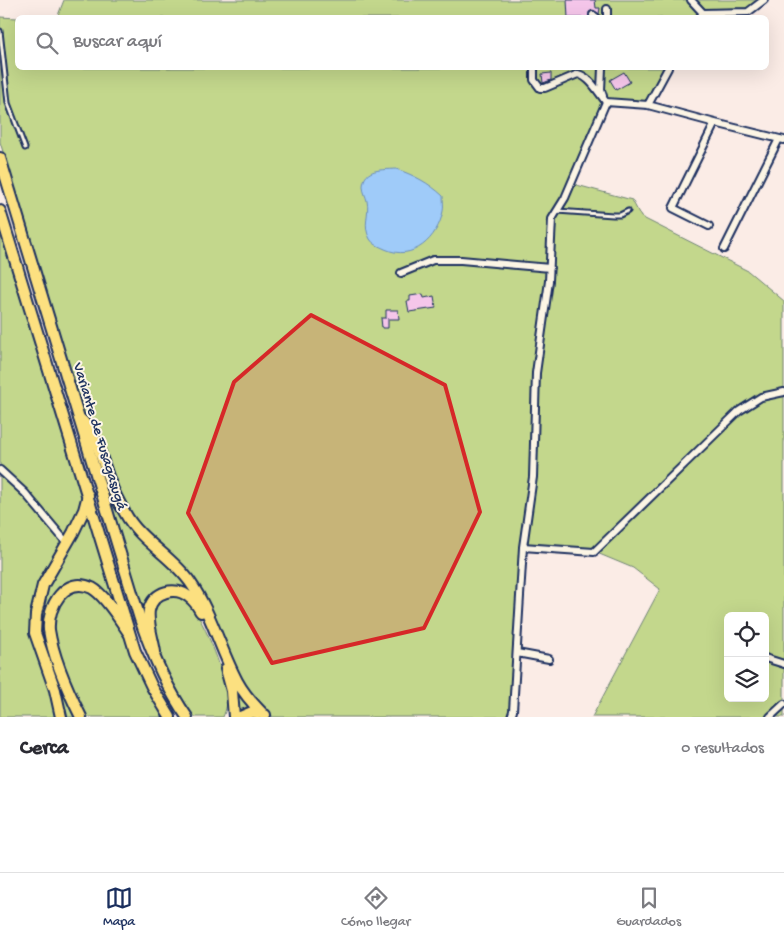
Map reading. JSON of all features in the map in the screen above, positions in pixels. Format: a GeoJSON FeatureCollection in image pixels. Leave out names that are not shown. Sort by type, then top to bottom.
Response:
{"type":"FeatureCollection","features":[{"type":"Feature","properties":{"kind":"main road","name":"Variante de Fusagasugá"},"geometry":{"type":"LineString","coordinates":[[0,158],[140,619],[158,665],[175,700],[187,717]]}},
{"type":"Feature","properties":{"kind":"main road","name":"Variante de Fusagasugá"},"geometry":{"type":"LineString","coordinates":[[0,211],[131,636]]}},
{"type":"Feature","properties":{"kind":"main road"},"geometry":{"type":"LineString","coordinates":[[79,418],[84,422],[92,435],[126,516],[143,536],[188,579],[203,604],[237,681],[246,695],[265,716]]}},
{"type":"Feature","properties":{"kind":"main road"},"geometry":{"type":"LineString","coordinates":[[61,717],[55,690],[36,634],[36,614],[43,585],[84,510],[88,495]]}},
{"type":"Feature","properties":{"kind":"main road"},"geometry":{"type":"LineString","coordinates":[[81,717],[68,691],[50,632],[50,617],[58,597],[62,592],[71,587],[79,586],[92,588],[101,596],[131,636],[143,670],[170,717]]}},
{"type":"Feature","properties":{"kind":"main road"},"geometry":{"type":"LineString","coordinates":[[158,665],[150,623],[150,609],[157,596],[171,591],[178,591],[184,593],[194,602],[205,618],[228,675],[234,717]]}},
{"type":"Feature","properties":{"kind":"main road"},"geometry":{"type":"LineString","coordinates":[[228,717],[232,697]]}},
{"type":"Feature","properties":{"kind":"main road"},"geometry":{"type":"LineString","coordinates":[[240,717],[252,712],[265,716]]}},
{"type":"Feature","properties":{"kind":"street"},"geometry":{"type":"LineString","coordinates":[[691,0],[701,15],[748,12],[764,0]]}},
{"type":"Feature","properties":{"kind":"street"},"geometry":{"type":"LineString","coordinates":[[606,15],[607,9]]}},
{"type":"Feature","properties":{"kind":"street"},"geometry":{"type":"LineString","coordinates":[[534,70],[534,80],[540,88],[545,88],[581,74],[606,102],[648,105],[782,140],[724,249]]}},
{"type":"Feature","properties":{"kind":"street"},"geometry":{"type":"LineString","coordinates":[[511,717],[523,547],[533,477],[536,373],[550,268],[552,219],[565,198],[606,102],[601,90],[602,70]]}},
{"type":"Feature","properties":{"kind":"street"},"geometry":{"type":"LineString","coordinates":[[648,105],[667,70]]}},
{"type":"Feature","properties":{"kind":"street"},"geometry":{"type":"LineString","coordinates":[[709,226],[673,208],[715,123]]}},
{"type":"Feature","properties":{"kind":"street"},"geometry":{"type":"LineString","coordinates":[[401,272],[433,260],[461,260],[550,268]]}},
{"type":"Feature","properties":{"kind":"street"},"geometry":{"type":"LineString","coordinates":[[523,547],[594,552],[739,412],[760,397],[784,392]]}},
{"type":"Feature","properties":{"kind":"street"},"geometry":{"type":"LineString","coordinates":[[0,470],[25,494],[67,543]]}},
{"type":"Feature","properties":{"kind":"street"},"geometry":{"type":"LineString","coordinates":[[517,653],[549,659]]}},
{"type":"Feature","properties":{"kind":"street"},"geometry":{"type":"LineString","coordinates":[[769,659],[784,664]]}},
{"type":"Feature","properties":{"kind":"street"},"geometry":{"type":"LineString","coordinates":[[770,717],[784,704]]}},
{"type":"Feature","properties":{"kind":"lane"},"geometry":{"type":"LineString","coordinates":[[0,32],[8,103],[25,148]]}},
{"type":"Feature","properties":{"kind":"lane"},"geometry":{"type":"LineString","coordinates":[[556,211],[613,215],[620,215],[628,211]]}},
{"type":"Feature","properties":{"kind":"highlighted area"},"geometry":{"type":"Polygon","coordinates":[[[311,315],[445,385],[480,512],[424,628],[272,663],[188,513],[234,382],[311,315]]]}},
{"type":"Feature","properties":{"kind":"green space"},"geometry":{"type":"Polygon","coordinates":[[[64,0],[760,0],[748,8],[704,10],[699,15],[58,15],[64,0]]]}},
{"type":"Feature","properties":{"kind":"green space"},"geometry":{"type":"Polygon","coordinates":[[[0,17],[15,18],[15,70],[664,70],[648,107],[602,103],[562,196],[549,217],[546,281],[536,352],[530,471],[520,548],[508,717],[273,717],[252,694],[241,679],[207,600],[192,576],[150,537],[137,523],[125,504],[102,444],[90,422],[83,414],[0,142],[0,17]]]}},
{"type":"Feature","properties":{"kind":"green space"},"geometry":{"type":"Polygon","coordinates":[[[573,184],[632,200],[641,217],[748,271],[784,301],[784,388],[760,393],[736,410],[593,548],[527,545],[537,476],[539,374],[552,282],[555,220],[573,184]]]}},
{"type":"Feature","properties":{"kind":"green space"},"geometry":{"type":"Polygon","coordinates":[[[0,226],[83,495],[69,530],[42,578],[32,613],[32,640],[51,691],[56,717],[0,717],[0,474],[20,493],[25,489],[0,466],[0,226]]]}},
{"type":"Feature","properties":{"kind":"green space"},"geometry":{"type":"Polygon","coordinates":[[[784,395],[784,717],[592,717],[660,589],[633,568],[597,553],[739,415],[761,400],[784,395]]]}},
{"type":"Feature","properties":{"kind":"green space"},"geometry":{"type":"Polygon","coordinates":[[[99,466],[115,506],[130,529],[173,569],[194,595],[177,587],[162,589],[155,592],[150,598],[144,616],[99,466]]]}},
{"type":"Feature","properties":{"kind":"green space"},"geometry":{"type":"Polygon","coordinates":[[[88,512],[119,612],[110,599],[70,583],[59,588],[50,600],[46,615],[46,632],[50,651],[62,688],[76,717],[66,717],[40,633],[40,615],[47,587],[78,536],[88,512]]]}},
{"type":"Feature","properties":{"kind":"green space"},"geometry":{"type":"Polygon","coordinates":[[[86,591],[94,596],[102,605],[126,638],[139,672],[164,717],[87,717],[73,689],[60,653],[55,618],[58,604],[67,594],[86,591]]]}},
{"type":"Feature","properties":{"kind":"green space"},"geometry":{"type":"Polygon","coordinates":[[[194,595],[251,708],[238,712],[227,664],[194,595]]]}},
{"type":"Feature","properties":{"kind":"green space"},"geometry":{"type":"Polygon","coordinates":[[[172,596],[183,599],[192,607],[212,644],[227,694],[227,706],[223,717],[193,717],[170,681],[160,653],[154,618],[158,602],[172,596]]]}},
{"type":"Feature","properties":{"kind":"water"},"geometry":{"type":"Polygon","coordinates":[[[396,169],[421,180],[443,196],[443,211],[436,230],[423,245],[405,252],[395,252],[373,243],[368,234],[366,224],[368,206],[363,188],[364,180],[370,173],[375,171],[396,169]]]}},
{"type":"Feature","properties":{"kind":"building"},"geometry":{"type":"Polygon","coordinates":[[[567,0],[595,0],[596,8],[600,8],[599,14],[593,10],[589,12],[589,15],[568,15],[567,0]]]}},
{"type":"Feature","properties":{"kind":"building"},"geometry":{"type":"Polygon","coordinates":[[[624,72],[630,82],[616,90],[610,80],[624,72]]]}},
{"type":"Feature","properties":{"kind":"building"},"geometry":{"type":"Polygon","coordinates":[[[551,73],[551,80],[543,83],[542,74],[551,73]]]}},
{"type":"Feature","properties":{"kind":"building"},"geometry":{"type":"Polygon","coordinates":[[[423,294],[424,298],[434,296],[436,308],[409,312],[407,301],[410,301],[410,296],[423,294]]]}},
{"type":"Feature","properties":{"kind":"building"},"geometry":{"type":"Polygon","coordinates":[[[386,310],[398,310],[399,319],[388,319],[388,328],[382,328],[381,318],[386,318],[386,310]]]}}]}
